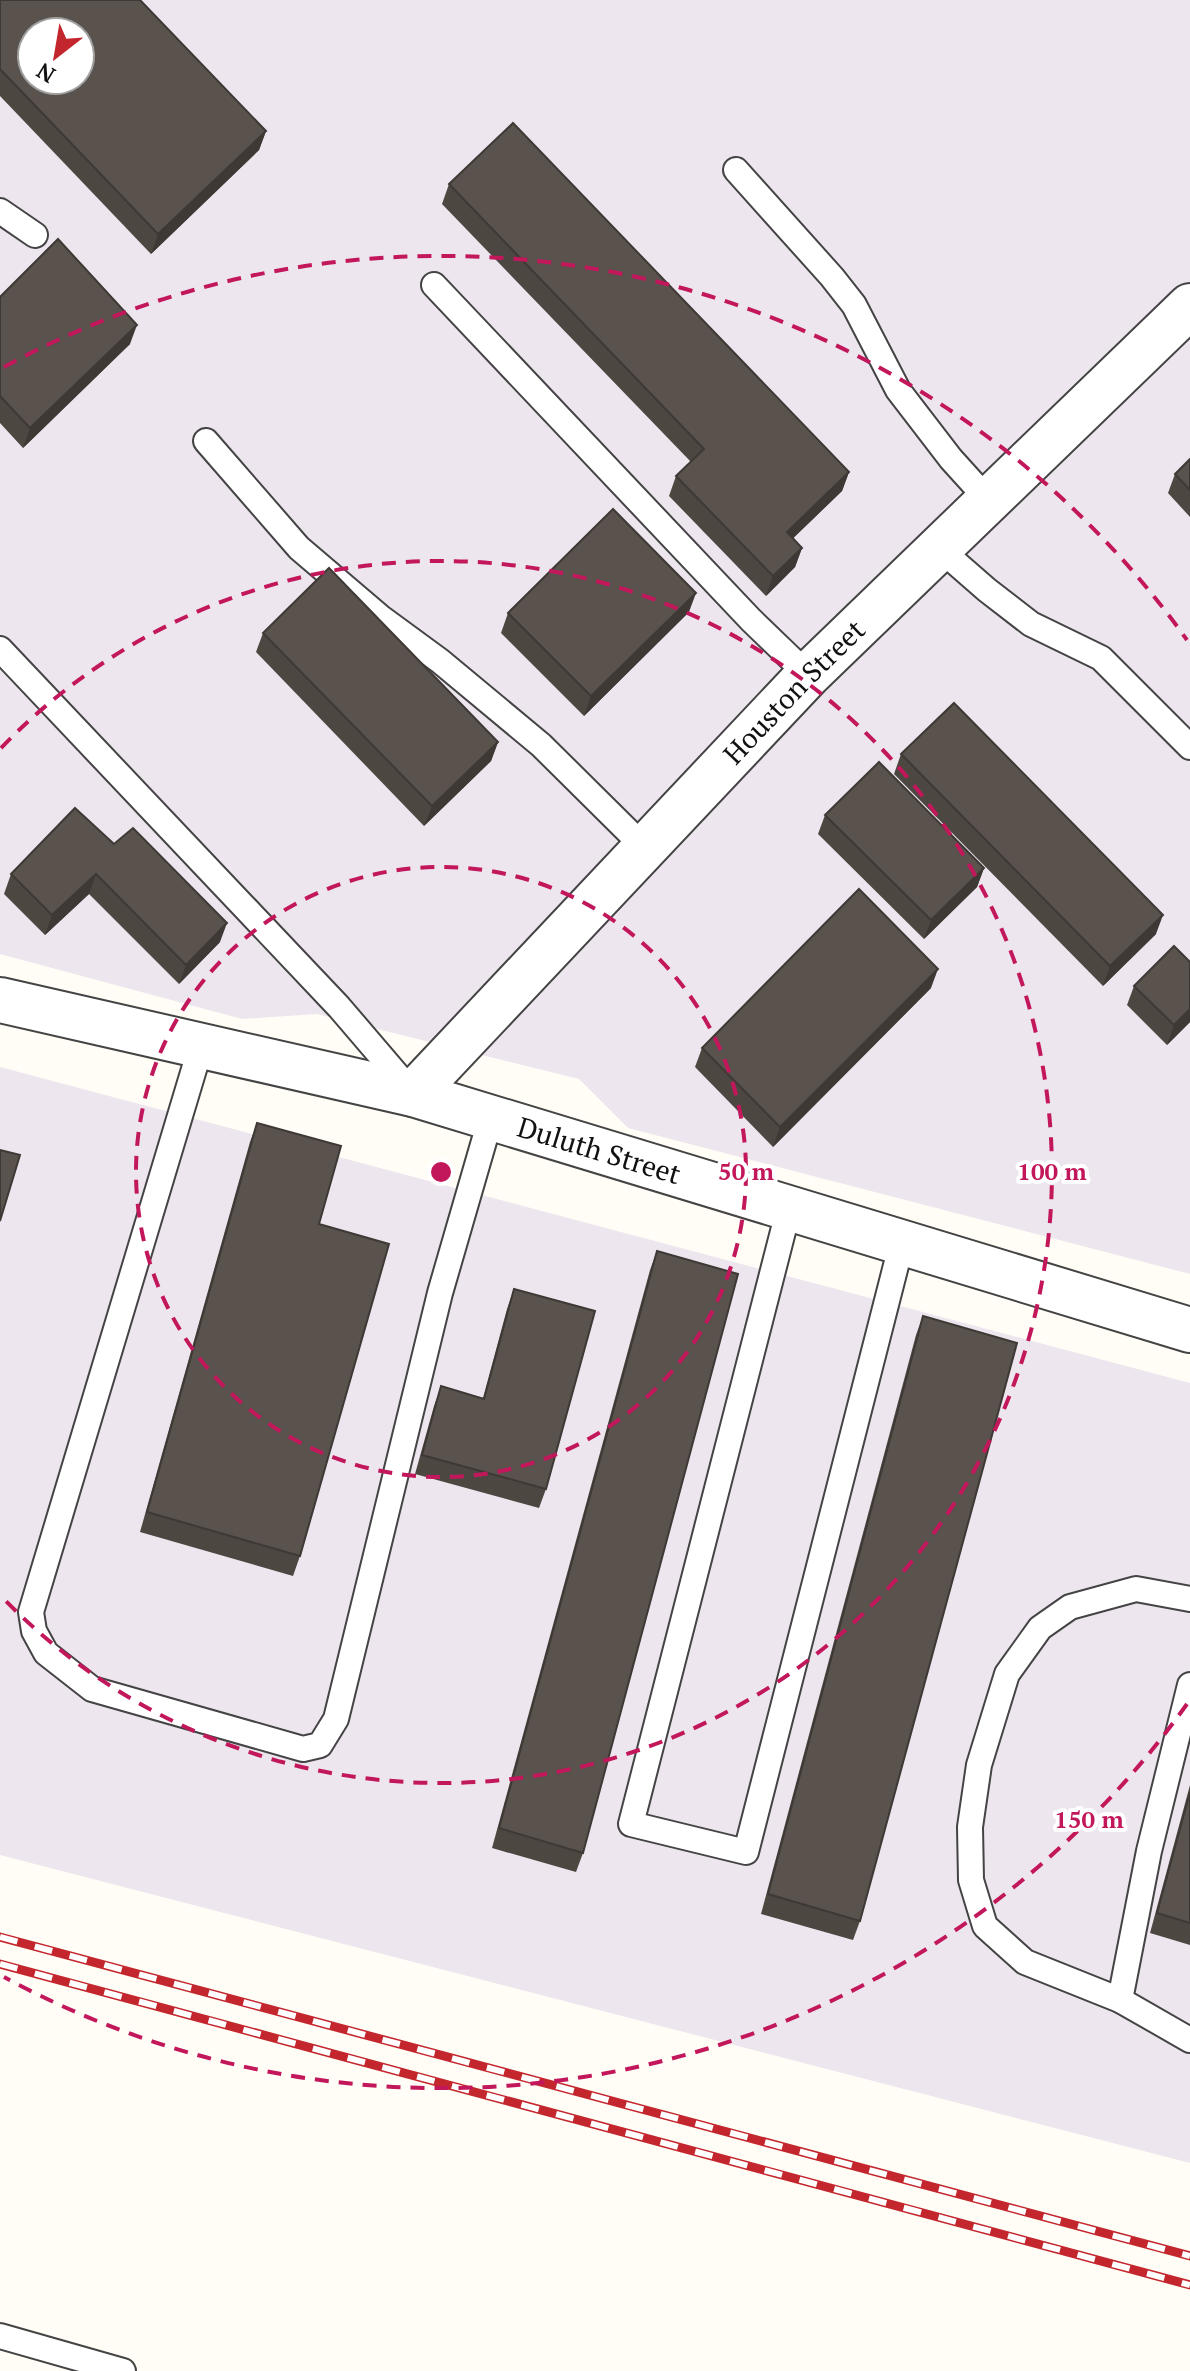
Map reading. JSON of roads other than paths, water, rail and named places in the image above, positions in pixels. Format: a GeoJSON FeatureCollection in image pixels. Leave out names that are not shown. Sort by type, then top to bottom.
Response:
{"type":"FeatureCollection","features":[{"type":"Feature","properties":{"kind":"street","name":"Houston Street"},"geometry":{"type":"LineString","coordinates":[[413,1094],[808,675],[1190,306]]}},
{"type":"Feature","properties":{"kind":"street","name":"Duluth Street"},"geometry":{"type":"LineString","coordinates":[[0,1000],[413,1094],[1190,1330]]}},
{"type":"Feature","properties":{"kind":"lane"},"geometry":{"type":"LineString","coordinates":[[736,170],[854,305],[898,390],[951,459],[989,501]]}},
{"type":"Feature","properties":{"kind":"lane"},"geometry":{"type":"LineString","coordinates":[[0,211],[35,235]]}},
{"type":"Feature","properties":{"kind":"lane"},"geometry":{"type":"LineString","coordinates":[[434,285],[751,620],[808,675]]}},
{"type":"Feature","properties":{"kind":"lane"},"geometry":{"type":"LineString","coordinates":[[206,441],[299,548],[541,745],[645,848]]}},
{"type":"Feature","properties":{"kind":"lane"},"geometry":{"type":"LineString","coordinates":[[940,549],[1031,624],[1101,658],[1190,747]]}},
{"type":"Feature","properties":{"kind":"lane"},"geometry":{"type":"LineString","coordinates":[[0,649],[339,1007],[413,1094]]}},
{"type":"Feature","properties":{"kind":"lane"},"geometry":{"type":"LineString","coordinates":[[201,1046],[31,1612],[34,1631],[46,1653],[92,1689],[303,1749],[320,1745],[336,1719],[440,1293],[491,1117]]}},
{"type":"Feature","properties":{"kind":"lane"},"geometry":{"type":"LineString","coordinates":[[789,1208],[631,1824],[746,1852],[902,1242]]}},
{"type":"Feature","properties":{"kind":"lane"},"geometry":{"type":"LineString","coordinates":[[1190,1599],[1136,1589],[1070,1607],[1040,1628],[1007,1674],[979,1765],[970,1827],[971,1880],[985,1926],[1025,1962],[1120,2000],[1190,2040]]}},
{"type":"Feature","properties":{"kind":"lane"},"geometry":{"type":"LineString","coordinates":[[1120,2000],[1149,1851],[1190,1685]]}},
{"type":"Feature","properties":{"kind":"lane"},"geometry":{"type":"LineString","coordinates":[[0,2336],[123,2371]]}},
{"type":"Feature","properties":{"kind":"railway"},"geometry":{"type":"LineString","coordinates":[[0,1937],[1190,2256]]}},
{"type":"Feature","properties":{"kind":"railway"},"geometry":{"type":"LineString","coordinates":[[0,1964],[1190,2285]]}}]}
